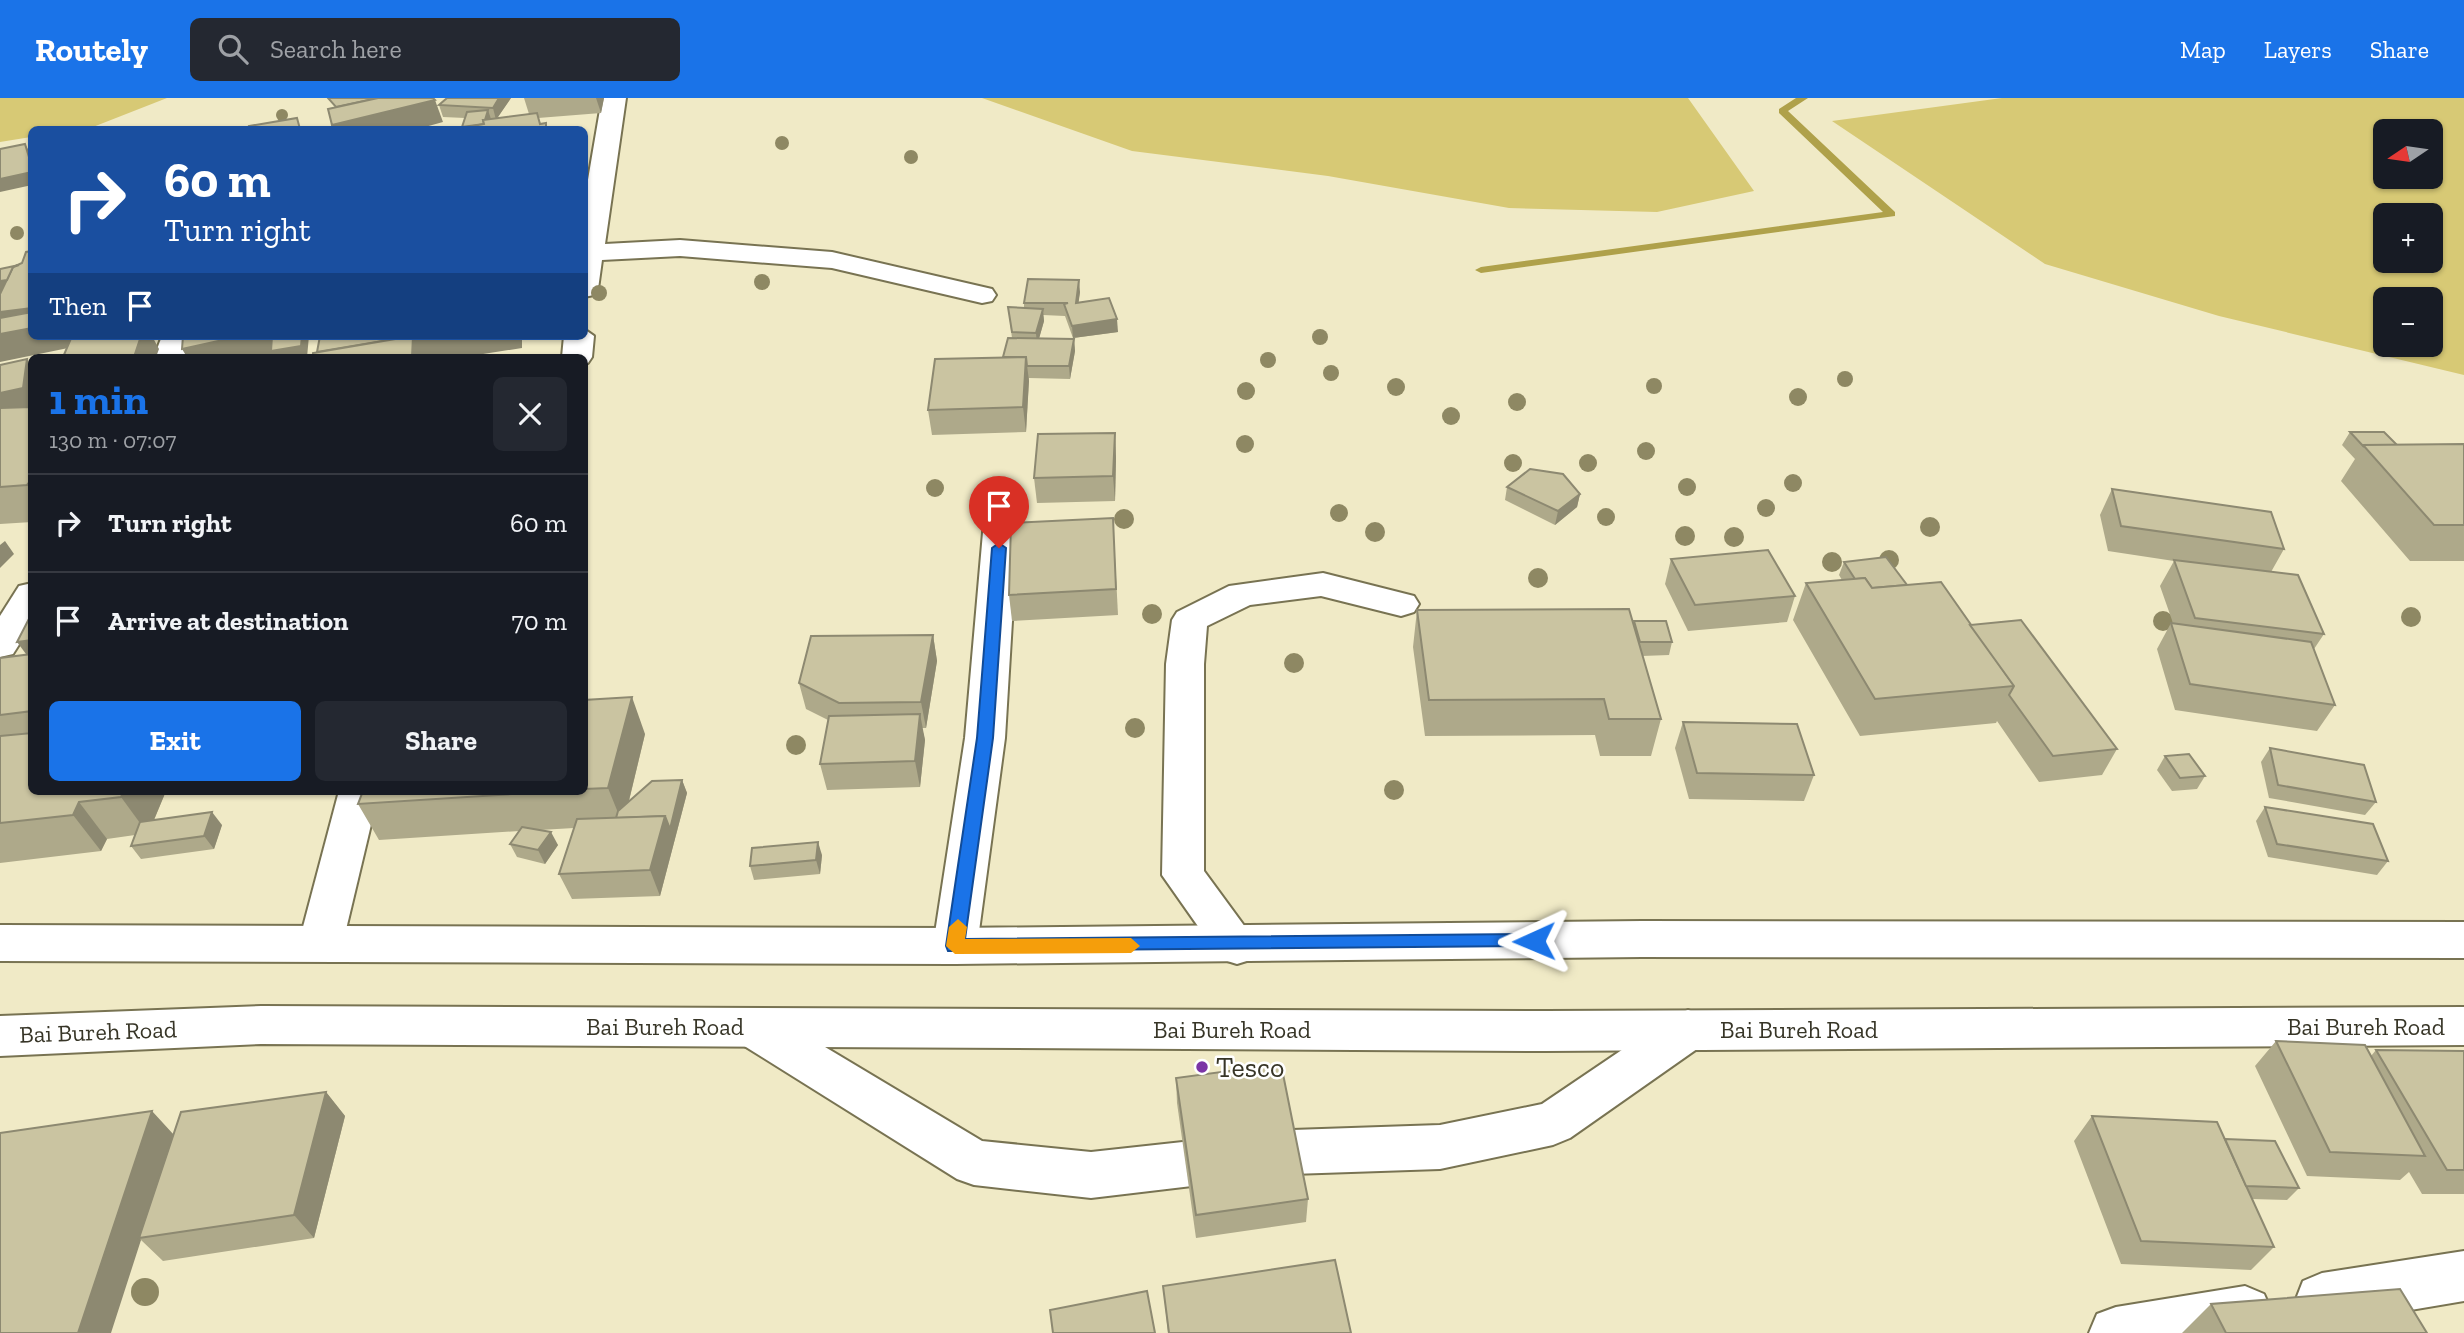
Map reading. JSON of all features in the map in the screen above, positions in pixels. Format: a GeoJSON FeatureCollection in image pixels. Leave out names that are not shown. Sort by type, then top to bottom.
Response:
{"type":"FeatureCollection","features":[{"type":"Feature","properties":{"kind":"main road"},"geometry":{"type":"LineString","coordinates":[[588,260],[614,98]]}},
{"type":"Feature","properties":{"kind":"main road"},"geometry":{"type":"LineString","coordinates":[[589,253],[680,248],[832,260],[982,295]]}},
{"type":"Feature","properties":{"kind":"main road"},"geometry":{"type":"LineString","coordinates":[[955,946],[985,738],[1001,521]]}},
{"type":"Feature","properties":{"kind":"main road"},"geometry":{"type":"LineString","coordinates":[[1237,946],[1183,874],[1185,664],[1190,620],[1242,594],[1323,584],[1359,596],[1401,604]]}},
{"type":"Feature","properties":{"kind":"main road"},"geometry":{"type":"LineString","coordinates":[[0,645],[28,600]]}},
{"type":"Feature","properties":{"kind":"main road"},"geometry":{"type":"LineString","coordinates":[[321,942],[358,795]]}},
{"type":"Feature","properties":{"kind":"main road"},"geometry":{"type":"LineString","coordinates":[[0,943],[1237,946],[1642,939],[2464,940]]}},
{"type":"Feature","properties":{"kind":"main road","name":"Bai Bureh Road"},"geometry":{"type":"LineString","coordinates":[[0,1036],[261,1025],[1688,1030],[2464,1026]]}},
{"type":"Feature","properties":{"kind":"main road"},"geometry":{"type":"LineString","coordinates":[[754,1028],[974,1163],[1091,1175],[1292,1152],[1440,1147],[1553,1123],[1688,1030]]}},
{"type":"Feature","properties":{"kind":"main road"},"geometry":{"type":"LineString","coordinates":[[2116,1333],[2464,1276]]}},
{"type":"Feature","properties":{"kind":"shaded area"},"geometry":{"type":"Polygon","coordinates":[[[0,98],[167,98],[96,126],[28,126],[28,137],[0,142],[0,98]]]}},
{"type":"Feature","properties":{"kind":"shaded area"},"geometry":{"type":"Polygon","coordinates":[[[982,98],[1688,98],[1754,191],[1657,212],[1509,208],[1328,176],[1132,151],[982,98]]]}},
{"type":"Feature","properties":{"kind":"shaded area"},"geometry":{"type":"Polygon","coordinates":[[[2002,98],[2464,98],[2464,375],[2389,357],[2443,357],[2443,287],[2373,287],[2373,353],[2219,316],[2045,264],[1832,121],[2002,98]]]}},
{"type":"Feature","properties":{"kind":"building"},"geometry":{"type":"Polygon","coordinates":[[[328,98],[378,98],[336,107],[328,98]]]}},
{"type":"Feature","properties":{"kind":"building"},"geometry":{"type":"Polygon","coordinates":[[[378,98],[435,100],[332,125],[328,109],[378,98]]]}},
{"type":"Feature","properties":{"kind":"building"},"geometry":{"type":"Polygon","coordinates":[[[447,98],[499,98],[493,108],[439,105],[447,98]]]}},
{"type":"Feature","properties":{"kind":"building"},"geometry":{"type":"Polygon","coordinates":[[[488,110],[484,124],[462,126],[467,112],[488,110]]]}},
{"type":"Feature","properties":{"kind":"building"},"geometry":{"type":"Polygon","coordinates":[[[537,113],[540,124],[546,123],[546,126],[473,126],[484,124],[483,120],[537,113]]]}},
{"type":"Feature","properties":{"kind":"building"},"geometry":{"type":"Polygon","coordinates":[[[297,118],[299,126],[249,126],[297,118]]]}},
{"type":"Feature","properties":{"kind":"building"},"geometry":{"type":"Polygon","coordinates":[[[25,144],[28,173],[0,179],[0,149],[25,144]]]}},
{"type":"Feature","properties":{"kind":"building"},"geometry":{"type":"Polygon","coordinates":[[[26,252],[28,308],[0,312],[0,294],[13,267],[22,263],[26,252]]]}},
{"type":"Feature","properties":{"kind":"building"},"geometry":{"type":"Polygon","coordinates":[[[19,265],[13,267],[7,280],[0,281],[0,269],[19,265]]]}},
{"type":"Feature","properties":{"kind":"building"},"geometry":{"type":"Polygon","coordinates":[[[1028,279],[1079,280],[1076,303],[1109,298],[1117,319],[1072,326],[1064,304],[1068,303],[1024,303],[1028,279]]]}},
{"type":"Feature","properties":{"kind":"building"},"geometry":{"type":"Polygon","coordinates":[[[1008,307],[1043,309],[1036,333],[1012,332],[1008,307]]]}},
{"type":"Feature","properties":{"kind":"building"},"geometry":{"type":"Polygon","coordinates":[[[28,313],[28,329],[0,334],[0,318],[28,313]]]}},
{"type":"Feature","properties":{"kind":"building"},"geometry":{"type":"Polygon","coordinates":[[[1008,338],[1074,339],[1069,366],[1027,366],[1026,357],[1003,357],[1008,338]]]}},
{"type":"Feature","properties":{"kind":"building"},"geometry":{"type":"Polygon","coordinates":[[[70,340],[140,340],[135,354],[64,354],[70,340]]]}},
{"type":"Feature","properties":{"kind":"building"},"geometry":{"type":"Polygon","coordinates":[[[183,340],[223,340],[182,349],[183,340]]]}},
{"type":"Feature","properties":{"kind":"building"},"geometry":{"type":"Polygon","coordinates":[[[272,340],[302,340],[301,346],[271,351],[272,340]]]}},
{"type":"Feature","properties":{"kind":"building"},"geometry":{"type":"Polygon","coordinates":[[[319,340],[389,340],[317,352],[319,340]]]}},
{"type":"Feature","properties":{"kind":"building"},"geometry":{"type":"Polygon","coordinates":[[[389,340],[413,340],[412,354],[313,353],[389,340]]]}},
{"type":"Feature","properties":{"kind":"building"},"geometry":{"type":"Polygon","coordinates":[[[1026,357],[1023,407],[928,410],[935,359],[1026,357]]]}},
{"type":"Feature","properties":{"kind":"building"},"geometry":{"type":"Polygon","coordinates":[[[27,359],[23,388],[0,393],[0,365],[27,359]]]}},
{"type":"Feature","properties":{"kind":"building"},"geometry":{"type":"Polygon","coordinates":[[[28,407],[27,485],[0,487],[0,408],[28,407]]]}},
{"type":"Feature","properties":{"kind":"building"},"geometry":{"type":"Polygon","coordinates":[[[2350,432],[2384,432],[2397,445],[2363,445],[2364,447],[2350,432]]]}},
{"type":"Feature","properties":{"kind":"building"},"geometry":{"type":"Polygon","coordinates":[[[1115,433],[1113,476],[1034,478],[1038,434],[1115,433]]]}},
{"type":"Feature","properties":{"kind":"building"},"geometry":{"type":"Polygon","coordinates":[[[2464,444],[2464,525],[2434,525],[2363,445],[2464,444]]]}},
{"type":"Feature","properties":{"kind":"building"},"geometry":{"type":"Polygon","coordinates":[[[1530,469],[1563,474],[1580,494],[1558,511],[1507,487],[1530,469]]]}},
{"type":"Feature","properties":{"kind":"building"},"geometry":{"type":"Polygon","coordinates":[[[2112,489],[2271,512],[2284,549],[2121,526],[2112,489]]]}},
{"type":"Feature","properties":{"kind":"building"},"geometry":{"type":"Polygon","coordinates":[[[1113,518],[1116,589],[1009,595],[1011,523],[1113,518]]]}},
{"type":"Feature","properties":{"kind":"building"},"geometry":{"type":"Polygon","coordinates":[[[1768,550],[1795,596],[1695,605],[1671,559],[1768,550]]]}},
{"type":"Feature","properties":{"kind":"building"},"geometry":{"type":"Polygon","coordinates":[[[1886,557],[1907,585],[1872,588],[1865,578],[1855,579],[1844,562],[1886,557]]]}},
{"type":"Feature","properties":{"kind":"building"},"geometry":{"type":"Polygon","coordinates":[[[2174,560],[2298,575],[2324,634],[2195,618],[2174,560]]]}},
{"type":"Feature","properties":{"kind":"building"},"geometry":{"type":"Polygon","coordinates":[[[1865,578],[1872,588],[1941,582],[2014,686],[1875,699],[1806,583],[1865,578]]]}},
{"type":"Feature","properties":{"kind":"building"},"geometry":{"type":"Polygon","coordinates":[[[1629,609],[1661,719],[1609,719],[1604,699],[1429,700],[1417,610],[1629,609]]]}},
{"type":"Feature","properties":{"kind":"building"},"geometry":{"type":"Polygon","coordinates":[[[2021,620],[2117,749],[2053,756],[2009,695],[2014,686],[1970,625],[2021,620]]]}},
{"type":"Feature","properties":{"kind":"building"},"geometry":{"type":"Polygon","coordinates":[[[28,621],[28,641],[17,642],[28,621]]]}},
{"type":"Feature","properties":{"kind":"building"},"geometry":{"type":"Polygon","coordinates":[[[1634,621],[1666,621],[1672,642],[1640,642],[1634,621]]]}},
{"type":"Feature","properties":{"kind":"building"},"geometry":{"type":"Polygon","coordinates":[[[2171,623],[2311,642],[2335,705],[2190,684],[2171,623]]]}},
{"type":"Feature","properties":{"kind":"building"},"geometry":{"type":"Polygon","coordinates":[[[933,635],[921,702],[839,703],[799,683],[811,636],[933,635]]]}},
{"type":"Feature","properties":{"kind":"building"},"geometry":{"type":"Polygon","coordinates":[[[28,654],[28,712],[0,715],[0,658],[28,654]]]}},
{"type":"Feature","properties":{"kind":"building"},"geometry":{"type":"Polygon","coordinates":[[[632,697],[608,788],[588,789],[588,700],[632,697]]]}},
{"type":"Feature","properties":{"kind":"building"},"geometry":{"type":"Polygon","coordinates":[[[920,714],[915,761],[820,764],[829,716],[920,714]]]}},
{"type":"Feature","properties":{"kind":"building"},"geometry":{"type":"Polygon","coordinates":[[[1683,722],[1797,724],[1814,775],[1697,773],[1683,722]]]}},
{"type":"Feature","properties":{"kind":"building"},"geometry":{"type":"Polygon","coordinates":[[[28,733],[28,795],[122,795],[79,802],[73,815],[0,823],[0,736],[28,733]]]}},
{"type":"Feature","properties":{"kind":"building"},"geometry":{"type":"Polygon","coordinates":[[[2270,748],[2364,765],[2376,802],[2278,785],[2270,748]]]}},
{"type":"Feature","properties":{"kind":"building"},"geometry":{"type":"Polygon","coordinates":[[[2189,754],[2205,776],[2180,778],[2165,756],[2189,754]]]}},
{"type":"Feature","properties":{"kind":"building"},"geometry":{"type":"Polygon","coordinates":[[[682,780],[670,829],[665,816],[616,818],[618,811],[652,781],[682,780]]]}},
{"type":"Feature","properties":{"kind":"building"},"geometry":{"type":"Polygon","coordinates":[[[361,795],[498,795],[358,804],[361,795]]]}},
{"type":"Feature","properties":{"kind":"building"},"geometry":{"type":"Polygon","coordinates":[[[2265,807],[2373,824],[2388,861],[2277,844],[2265,807]]]}},
{"type":"Feature","properties":{"kind":"building"},"geometry":{"type":"Polygon","coordinates":[[[212,812],[204,836],[131,846],[140,822],[212,812]]]}},
{"type":"Feature","properties":{"kind":"building"},"geometry":{"type":"Polygon","coordinates":[[[665,816],[650,870],[559,874],[577,819],[665,816]]]}},
{"type":"Feature","properties":{"kind":"building"},"geometry":{"type":"Polygon","coordinates":[[[522,827],[551,832],[538,850],[510,844],[522,827]]]}},
{"type":"Feature","properties":{"kind":"building"},"geometry":{"type":"Polygon","coordinates":[[[818,842],[816,860],[750,866],[752,848],[818,842]]]}},
{"type":"Feature","properties":{"kind":"building"},"geometry":{"type":"Polygon","coordinates":[[[2276,1041],[2365,1045],[2425,1156],[2330,1152],[2276,1041]]]}},
{"type":"Feature","properties":{"kind":"building"},"geometry":{"type":"Polygon","coordinates":[[[2376,1050],[2464,1051],[2464,1170],[2447,1170],[2376,1050]]]}},
{"type":"Feature","properties":{"kind":"building"},"geometry":{"type":"Polygon","coordinates":[[[1281,1064],[1308,1199],[1196,1215],[1176,1078],[1281,1064]]]}},
{"type":"Feature","properties":{"kind":"building"},"geometry":{"type":"Polygon","coordinates":[[[326,1092],[294,1215],[139,1238],[181,1112],[326,1092]]]}},
{"type":"Feature","properties":{"kind":"building"},"geometry":{"type":"Polygon","coordinates":[[[152,1111],[78,1333],[0,1333],[0,1133],[152,1111]]]}},
{"type":"Feature","properties":{"kind":"building"},"geometry":{"type":"Polygon","coordinates":[[[2092,1116],[2217,1122],[2274,1247],[2141,1241],[2092,1116]]]}},
{"type":"Feature","properties":{"kind":"building"},"geometry":{"type":"Polygon","coordinates":[[[2225,1139],[2275,1141],[2299,1188],[2246,1186],[2225,1139]]]}},
{"type":"Feature","properties":{"kind":"building"},"geometry":{"type":"Polygon","coordinates":[[[1335,1260],[1351,1333],[1169,1333],[1163,1286],[1335,1260]]]}},
{"type":"Feature","properties":{"kind":"building"},"geometry":{"type":"Polygon","coordinates":[[[2400,1289],[2427,1333],[2226,1333],[2211,1304],[2400,1289]]]}},
{"type":"Feature","properties":{"kind":"building"},"geometry":{"type":"Polygon","coordinates":[[[1147,1291],[1155,1333],[1053,1333],[1050,1310],[1147,1291]]]}},
{"type":"Feature","properties":{"kind":"waterway"},"geometry":{"type":"LineString","coordinates":[[1481,270],[1891,214],[1782,111],[1803,98]]}},
{"type":"Feature","properties":{"kind":"slow traffic"},"geometry":{"type":"LineString","coordinates":[[958,927],[955,946],[1131,946]]}},
{"type":"Feature","properties":{"kind":"place","name":"Tesco"},"geometry":{"type":"Point","coordinates":[1202,1067]}},
{"type":"Feature","properties":{"kind":"route"},"geometry":{"type":"LineString","coordinates":[[999,548],[985,738],[955,946],[1237,946],[1534,941]]}}]}
